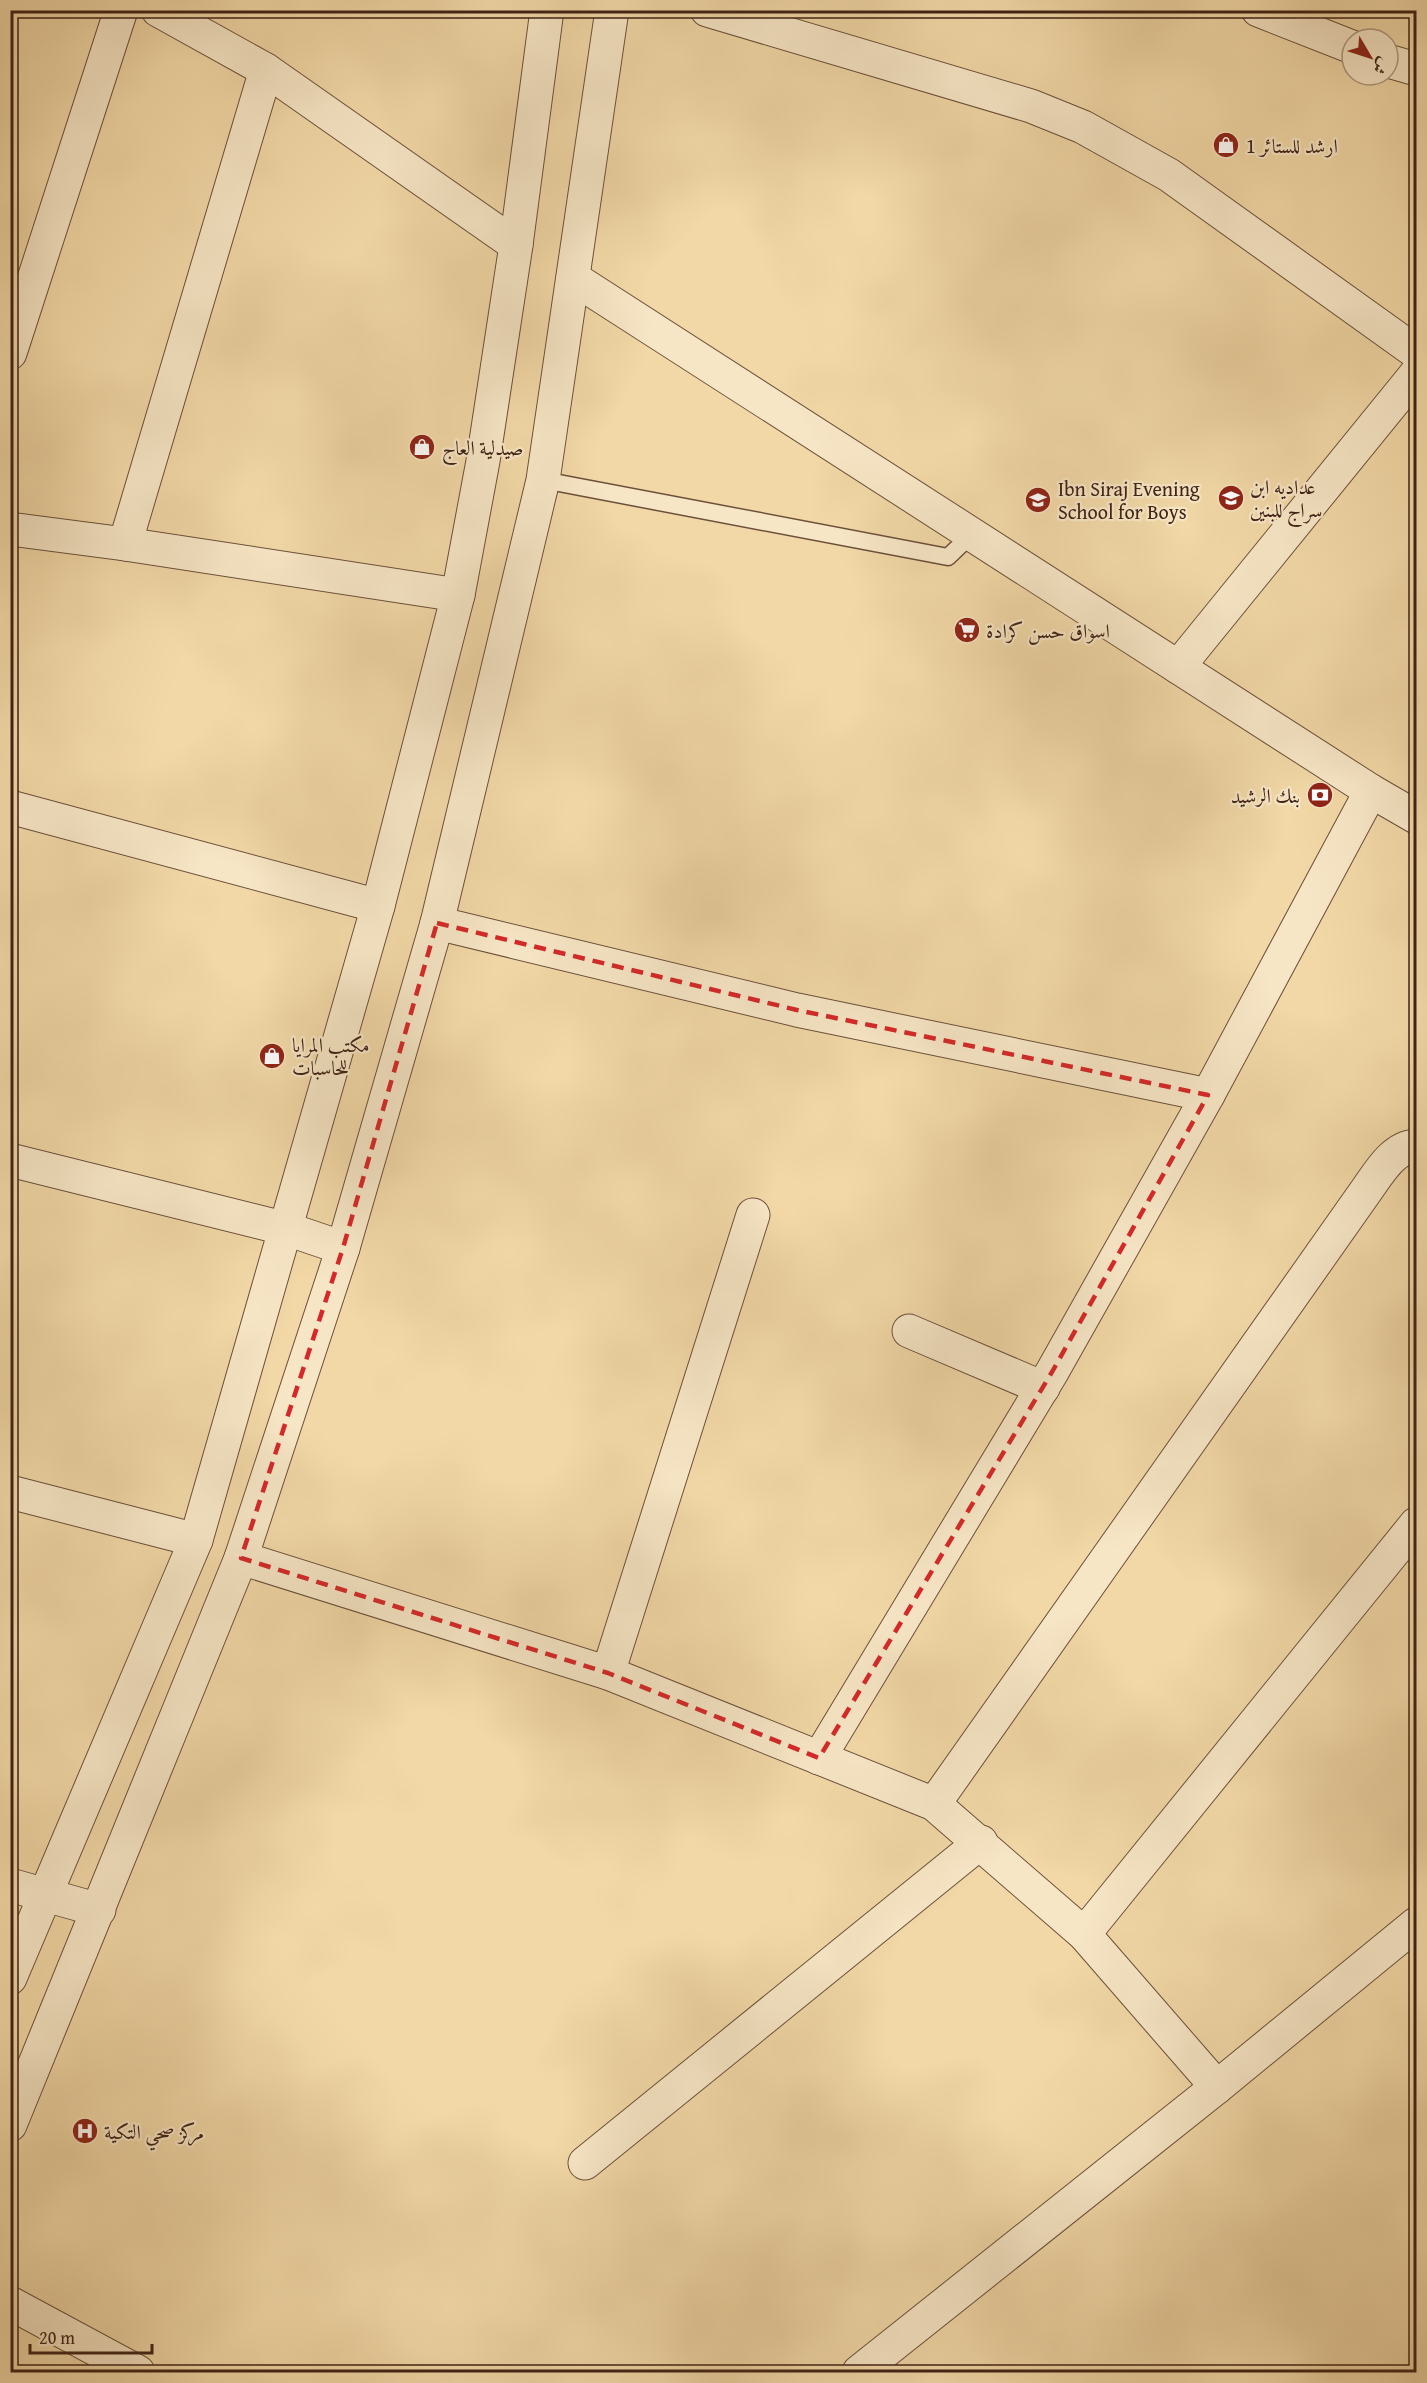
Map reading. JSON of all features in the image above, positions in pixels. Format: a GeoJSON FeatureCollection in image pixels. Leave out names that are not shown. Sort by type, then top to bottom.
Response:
{"type":"FeatureCollection","features":[{"type":"Feature","properties":{"kind":"street"},"geometry":{"type":"LineString","coordinates":[[10,353],[121,10]]}},
{"type":"Feature","properties":{"kind":"street"},"geometry":{"type":"LineString","coordinates":[[158,10],[266,70],[516,245]]}},
{"type":"Feature","properties":{"kind":"street"},"geometry":{"type":"LineString","coordinates":[[10,1978],[47,1896],[196,1540],[378,906],[458,595],[483,461],[516,245],[547,10]]}},
{"type":"Feature","properties":{"kind":"street"},"geometry":{"type":"LineString","coordinates":[[10,2125],[241,1558],[343,1248],[437,923],[543,480],[612,10]]}},
{"type":"Feature","properties":{"kind":"street"},"geometry":{"type":"LineString","coordinates":[[707,10],[1031,106],[1083,127],[1169,175],[1416,352]]}},
{"type":"Feature","properties":{"kind":"street"},"geometry":{"type":"LineString","coordinates":[[1258,10],[1340,42]]}},
{"type":"Feature","properties":{"kind":"street"},"geometry":{"type":"LineString","coordinates":[[1400,65],[1416,69]]}},
{"type":"Feature","properties":{"kind":"street"},"geometry":{"type":"LineString","coordinates":[[125,544],[266,70]]}},
{"type":"Feature","properties":{"kind":"street"},"geometry":{"type":"LineString","coordinates":[[573,278],[1371,791],[1416,817]]}},
{"type":"Feature","properties":{"kind":"street"},"geometry":{"type":"LineString","coordinates":[[1178,667],[1416,374]]}},
{"type":"Feature","properties":{"kind":"street"},"geometry":{"type":"LineString","coordinates":[[10,530],[125,544],[458,595]]}},
{"type":"Feature","properties":{"kind":"street"},"geometry":{"type":"LineString","coordinates":[[819,1758],[1043,1388],[1208,1095],[1371,791]]}},
{"type":"Feature","properties":{"kind":"street"},"geometry":{"type":"LineString","coordinates":[[10,807],[378,906]]}},
{"type":"Feature","properties":{"kind":"street"},"geometry":{"type":"LineString","coordinates":[[437,923],[797,1010],[1208,1095]]}},
{"type":"Feature","properties":{"kind":"street"},"geometry":{"type":"LineString","coordinates":[[934,1804],[1379,1173],[1405,1146],[1416,1146]]}},
{"type":"Feature","properties":{"kind":"street"},"geometry":{"type":"LineString","coordinates":[[10,1160],[287,1229],[343,1248]]}},
{"type":"Feature","properties":{"kind":"street"},"geometry":{"type":"LineString","coordinates":[[608,1672],[753,1215]]}},
{"type":"Feature","properties":{"kind":"street"},"geometry":{"type":"LineString","coordinates":[[909,1331],[1043,1388]]}},
{"type":"Feature","properties":{"kind":"street"},"geometry":{"type":"LineString","coordinates":[[10,1492],[196,1540]]}},
{"type":"Feature","properties":{"kind":"street"},"geometry":{"type":"LineString","coordinates":[[1084,1934],[1416,1524]]}},
{"type":"Feature","properties":{"kind":"street"},"geometry":{"type":"LineString","coordinates":[[241,1558],[608,1672],[934,1804],[981,1842],[1084,1934],[1217,2087]]}},
{"type":"Feature","properties":{"kind":"street"},"geometry":{"type":"LineString","coordinates":[[585,2163],[981,1842]]}},
{"type":"Feature","properties":{"kind":"street"},"geometry":{"type":"LineString","coordinates":[[10,1885],[99,1910]]}},
{"type":"Feature","properties":{"kind":"street"},"geometry":{"type":"LineString","coordinates":[[859,2373],[1217,2087],[1416,1924]]}},
{"type":"Feature","properties":{"kind":"street"},"geometry":{"type":"LineString","coordinates":[[10,2303],[138,2373]]}},
{"type":"Feature","properties":{"kind":"lane"},"geometry":{"type":"LineString","coordinates":[[543,480],[948,557],[972,534]]}},
{"type":"Feature","properties":{"kind":"highlighted area"},"geometry":{"type":"Polygon","coordinates":[[[437,923],[797,1010],[1208,1095],[1052,1372],[819,1758],[608,1673],[241,1558],[343,1248],[437,923]]]}},
{"type":"Feature","properties":{"kind":"place","name":"ارشد للستائر 1"},"geometry":{"type":"Point","coordinates":[1226,145]}},
{"type":"Feature","properties":{"kind":"place","name":"صيدلية العاج"},"geometry":{"type":"Point","coordinates":[422,447]}},
{"type":"Feature","properties":{"kind":"place","name":"عداديه ابن سراج للبنين"},"geometry":{"type":"Point","coordinates":[1231,498]}},
{"type":"Feature","properties":{"kind":"place","name":"Ibn Siraj Evening School for Boys"},"geometry":{"type":"Point","coordinates":[1038,500]}},
{"type":"Feature","properties":{"kind":"place","name":"اسواق حسن كرادة"},"geometry":{"type":"Point","coordinates":[967,630]}},
{"type":"Feature","properties":{"kind":"place","name":"بنك الرشيد"},"geometry":{"type":"Point","coordinates":[1320,795]}},
{"type":"Feature","properties":{"kind":"place","name":"مكتب المرايا للحاسبات"},"geometry":{"type":"Point","coordinates":[272,1056]}},
{"type":"Feature","properties":{"kind":"place","name":"مركز صحي التكية"},"geometry":{"type":"Point","coordinates":[85,2131]}}]}
